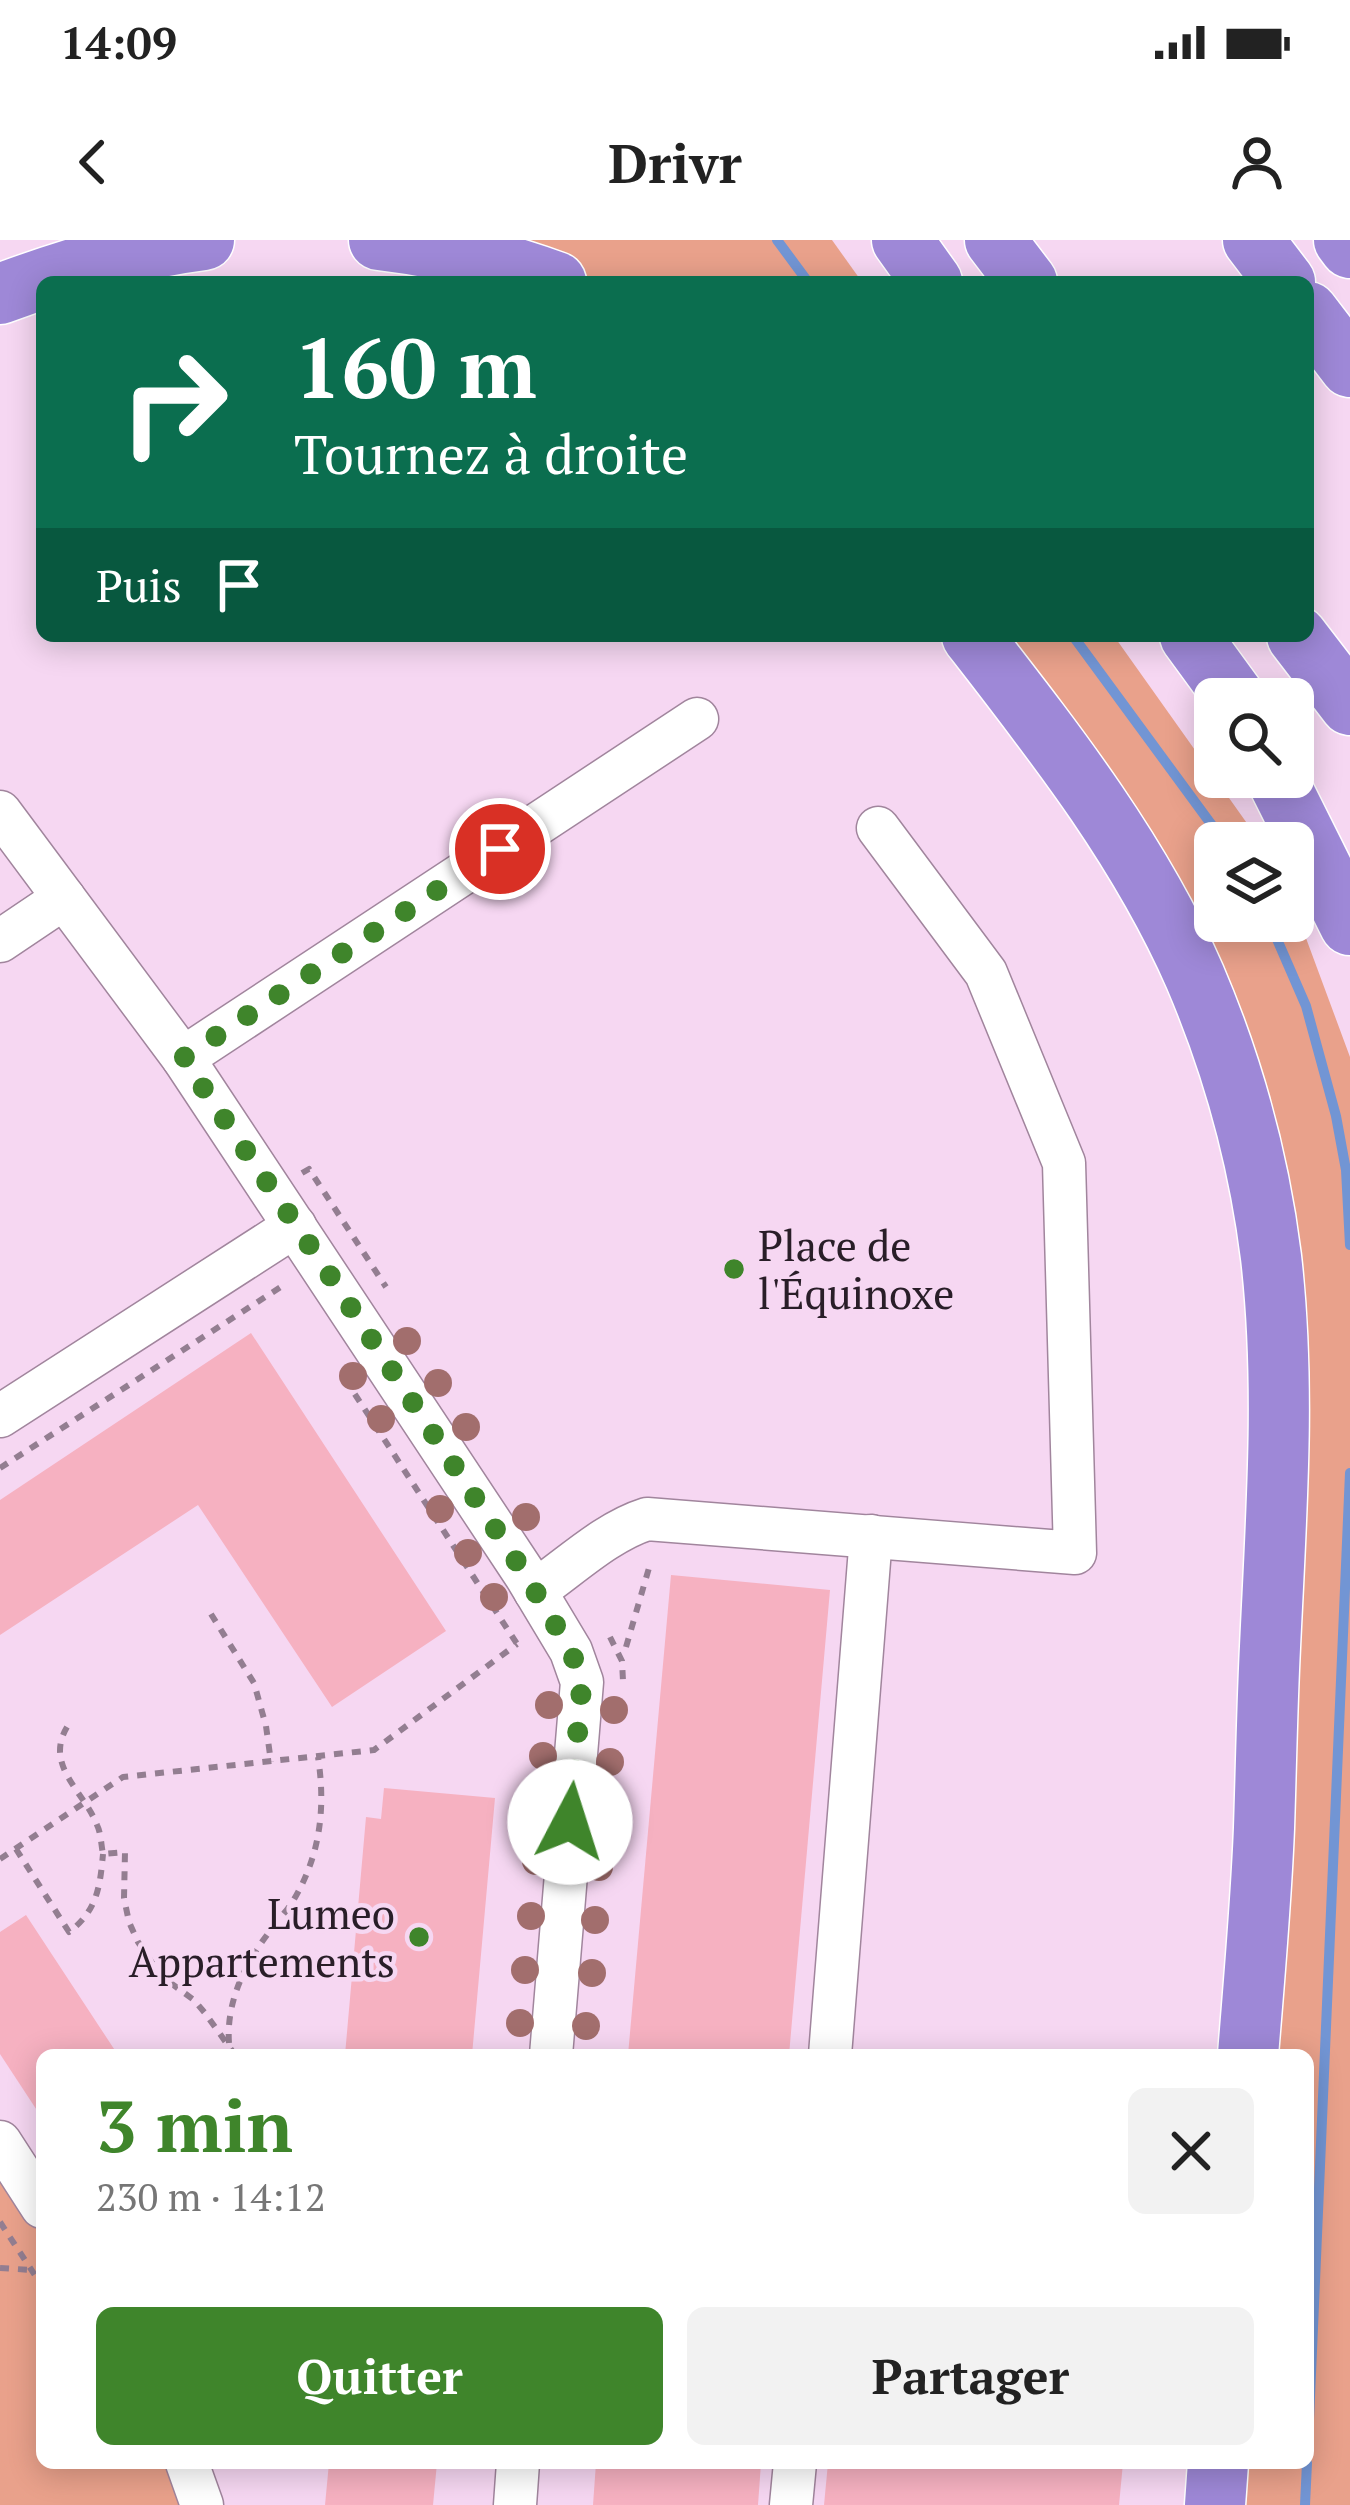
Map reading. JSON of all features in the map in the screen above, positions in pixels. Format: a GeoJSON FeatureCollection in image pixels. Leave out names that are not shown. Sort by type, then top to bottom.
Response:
{"type":"FeatureCollection","features":[{"type":"Feature","properties":{"kind":"highway"},"geometry":{"type":"LineString","coordinates":[[53,276],[139,250],[204,240]]}},
{"type":"Feature","properties":{"kind":"highway"},"geometry":{"type":"LineString","coordinates":[[379,240],[443,249],[539,276]]}},
{"type":"Feature","properties":{"kind":"highway"},"geometry":{"type":"LineString","coordinates":[[902,240],[928,276]]}},
{"type":"Feature","properties":{"kind":"highway"},"geometry":{"type":"LineString","coordinates":[[995,240],[1022,276]]}},
{"type":"Feature","properties":{"kind":"highway"},"geometry":{"type":"LineString","coordinates":[[1253,240],[1281,276]]}},
{"type":"Feature","properties":{"kind":"highway"},"geometry":{"type":"LineString","coordinates":[[1344,240],[1350,248]]}},
{"type":"Feature","properties":{"kind":"highway"},"geometry":{"type":"LineString","coordinates":[[0,294],[36,282]]}},
{"type":"Feature","properties":{"kind":"highway"},"geometry":{"type":"LineString","coordinates":[[1314,320],[1350,367]]}},
{"type":"Feature","properties":{"kind":"highway"},"geometry":{"type":"LineString","coordinates":[[977,642],[1087,788],[1160,906],[1221,1045],[1260,1190],[1271,1262],[1279,1423],[1264,1828],[1248,2049]]}},
{"type":"Feature","properties":{"kind":"highway"},"geometry":{"type":"LineString","coordinates":[[1194,642],[1221,678]]}},
{"type":"Feature","properties":{"kind":"highway"},"geometry":{"type":"LineString","coordinates":[[1302,642],[1350,705]]}},
{"type":"Feature","properties":{"kind":"highway"},"geometry":{"type":"LineString","coordinates":[[1314,790],[1350,832]]}},
{"type":"Feature","properties":{"kind":"highway"},"geometry":{"type":"LineString","coordinates":[[1286,798],[1350,925]]}},
{"type":"Feature","properties":{"kind":"highway"},"geometry":{"type":"LineString","coordinates":[[1215,2505],[1218,2469]]}},
{"type":"Feature","properties":{"kind":"street"},"geometry":{"type":"LineString","coordinates":[[183,1058],[698,719]]}},
{"type":"Feature","properties":{"kind":"street"},"geometry":{"type":"LineString","coordinates":[[0,812],[183,1058],[571,1651],[582,1682],[551,2049]]}},
{"type":"Feature","properties":{"kind":"street"},"geometry":{"type":"LineString","coordinates":[[535,1591],[634,1522],[647,1519],[1076,1552],[1064,1163],[986,973],[878,828]]}},
{"type":"Feature","properties":{"kind":"street"},"geometry":{"type":"LineString","coordinates":[[0,940],[64,898]]}},
{"type":"Feature","properties":{"kind":"street"},"geometry":{"type":"LineString","coordinates":[[0,1416],[296,1226]]}},
{"type":"Feature","properties":{"kind":"street"},"geometry":{"type":"LineString","coordinates":[[830,2049],[871,1536]]}},
{"type":"Feature","properties":{"kind":"street"},"geometry":{"type":"LineString","coordinates":[[0,2142],[36,2198]]}},
{"type":"Feature","properties":{"kind":"street"},"geometry":{"type":"LineString","coordinates":[[189,2469],[202,2505]]}},
{"type":"Feature","properties":{"kind":"street"},"geometry":{"type":"LineString","coordinates":[[514,2505],[517,2469]]}},
{"type":"Feature","properties":{"kind":"street"},"geometry":{"type":"LineString","coordinates":[[791,2505],[794,2469]]}},
{"type":"Feature","properties":{"kind":"path"},"geometry":{"type":"LineString","coordinates":[[0,1468],[263,1299]]}},
{"type":"Feature","properties":{"kind":"path"},"geometry":{"type":"LineString","coordinates":[[336,1364],[528,1661]]}},
{"type":"Feature","properties":{"kind":"path"},"geometry":{"type":"LineString","coordinates":[[626,1647],[651,1562]]}},
{"type":"Feature","properties":{"kind":"path"},"geometry":{"type":"LineString","coordinates":[[211,1614],[254,1683],[271,1762]]}},
{"type":"Feature","properties":{"kind":"path"},"geometry":{"type":"LineString","coordinates":[[0,1859],[123,1777],[374,1750],[517,1644]]}},
{"type":"Feature","properties":{"kind":"path"},"geometry":{"type":"LineString","coordinates":[[16,1849],[70,1932],[82,1923],[100,1888],[103,1854],[99,1827],[62,1768],[60,1743],[67,1727]]}},
{"type":"Feature","properties":{"kind":"path"},"geometry":{"type":"LineString","coordinates":[[230,2047],[230,2016],[238,1983],[256,1949],[295,1898],[312,1861],[323,1803],[318,1757]]}},
{"type":"Feature","properties":{"kind":"path"},"geometry":{"type":"LineString","coordinates":[[103,1854],[125,1852],[124,1898],[138,1942],[161,1976],[194,2000],[230,2047]]}},
{"type":"Feature","properties":{"kind":"path"},"geometry":{"type":"LineString","coordinates":[[0,2222],[36,2276]]}},
{"type":"Feature","properties":{"kind":"path"},"geometry":{"type":"LineString","coordinates":[[0,2267],[32,2270]]}},
{"type":"Feature","properties":{"kind":"shaded area"},"geometry":{"type":"Polygon","coordinates":[[[474,240],[832,240],[858,276],[583,276],[474,240]]]}},
{"type":"Feature","properties":{"kind":"shaded area"},"geometry":{"type":"Polygon","coordinates":[[[992,642],[1118,642],[1194,749],[1194,798],[1229,798],[1246,822],[1194,822],[1194,942],[1307,942],[1350,1057],[1350,2505],[1225,2505],[1228,2469],[1314,2469],[1314,2049],[1260,2049],[1276,1188],[992,642]]]}},
{"type":"Feature","properties":{"kind":"shaded area"},"geometry":{"type":"Polygon","coordinates":[[[0,2142],[36,2198],[36,2469],[189,2469],[202,2505],[0,2505],[0,2142]]]}},
{"type":"Feature","properties":{"kind":"building"},"geometry":{"type":"Polygon","coordinates":[[[251,1333],[446,1631],[332,1707],[198,1505],[0,1635],[0,1500],[251,1333]]]}},
{"type":"Feature","properties":{"kind":"building"},"geometry":{"type":"Polygon","coordinates":[[[671,1575],[830,1590],[790,2049],[629,2049],[671,1575]]]}},
{"type":"Feature","properties":{"kind":"building","name":"Lumeo Appartements"},"geometry":{"type":"Polygon","coordinates":[[[384,1788],[495,1798],[473,2049],[346,2049],[366,1817],[381,1819],[384,1788]]]}},
{"type":"Feature","properties":{"kind":"building"},"geometry":{"type":"Polygon","coordinates":[[[26,1915],[114,2049],[36,2049],[36,2109],[0,2054],[0,1932],[26,1915]]]}},
{"type":"Feature","properties":{"kind":"building"},"geometry":{"type":"Polygon","coordinates":[[[328,2469],[436,2469],[433,2505],[325,2505],[328,2469]]]}},
{"type":"Feature","properties":{"kind":"building"},"geometry":{"type":"Polygon","coordinates":[[[596,2469],[761,2469],[758,2505],[593,2505],[596,2469]]]}},
{"type":"Feature","properties":{"kind":"building"},"geometry":{"type":"Polygon","coordinates":[[[827,2469],[1122,2469],[1119,2505],[824,2505],[827,2469]]]}},
{"type":"Feature","properties":{"kind":"waterway"},"geometry":{"type":"LineString","coordinates":[[777,240],[804,276]]}},
{"type":"Feature","properties":{"kind":"waterway"},"geometry":{"type":"LineString","coordinates":[[1077,642],[1210,822]]}},
{"type":"Feature","properties":{"kind":"waterway"},"geometry":{"type":"LineString","coordinates":[[1278,942],[1306,1006],[1336,1116],[1346,1170],[1350,1245]]}},
{"type":"Feature","properties":{"kind":"waterway"},"geometry":{"type":"LineString","coordinates":[[1314,2304],[1350,1473]]}},
{"type":"Feature","properties":{"kind":"waterway"},"geometry":{"type":"LineString","coordinates":[[1305,2505],[1307,2469]]}},
{"type":"Feature","properties":{"kind":"place","name":"Place de l'Équinoxe"},"geometry":{"type":"Point","coordinates":[734,1269]}},
{"type":"Feature","properties":{"kind":"place","name":"Lumeo Appartements"},"geometry":{"type":"Point","coordinates":[419,1937]}},
{"type":"Feature","properties":{"kind":"route"},"geometry":{"type":"LineString","coordinates":[[500,849],[183,1058],[327,1271],[571,1651],[582,1682],[570,1822]]}}]}
